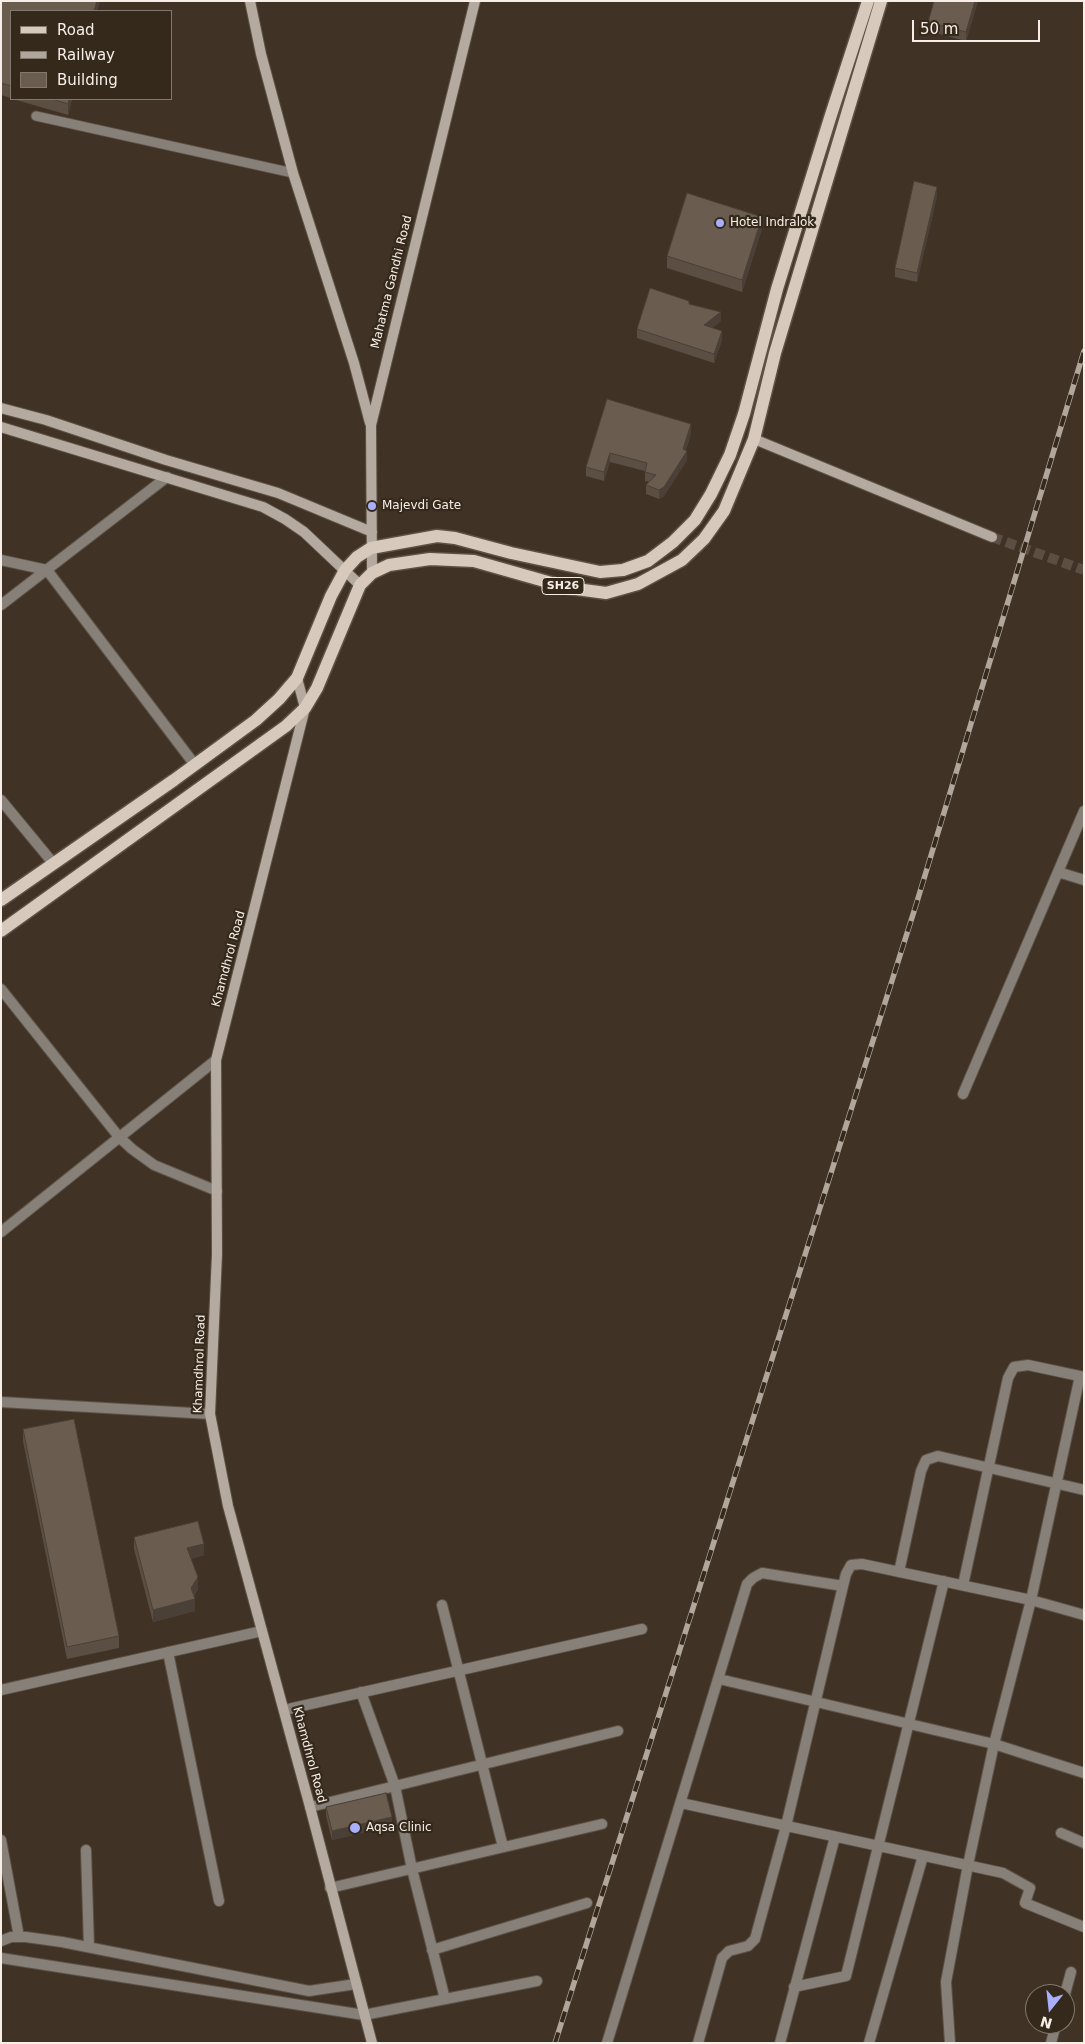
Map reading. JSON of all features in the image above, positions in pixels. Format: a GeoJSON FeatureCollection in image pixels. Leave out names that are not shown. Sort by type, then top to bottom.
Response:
{"type":"FeatureCollection","features":[{"type":"Feature","properties":{"kind":"main road"},"geometry":{"type":"LineString","coordinates":[[250,1],[261,54],[293,173],[354,363],[371,425]]}},
{"type":"Feature","properties":{"kind":"main road","name":"Mahatma Gandhi Road"},"geometry":{"type":"LineString","coordinates":[[372,573],[371,425],[475,1]]}},
{"type":"Feature","properties":{"kind":"main road","name":"SH26"},"geometry":{"type":"LineString","coordinates":[[1,900],[195,765],[256,720],[279,699],[297,678],[331,596],[345,570],[357,557],[371,548],[436,536],[455,538],[512,553],[600,572],[623,570],[648,561],[673,542],[695,520],[711,494],[726,463],[741,422],[777,288],[868,1]]}},
{"type":"Feature","properties":{"kind":"main road","name":"SH26"},"geometry":{"type":"LineString","coordinates":[[1,931],[286,726],[305,708],[317,688],[360,585],[372,573],[389,565],[430,559],[474,561],[569,588],[606,593],[638,584],[682,560],[704,539],[724,510],[754,439],[775,353],[882,1]]}},
{"type":"Feature","properties":{"kind":"main road"},"geometry":{"type":"LineString","coordinates":[[1,408],[46,420],[166,460],[278,493],[372,532]]}},
{"type":"Feature","properties":{"kind":"main road"},"geometry":{"type":"LineString","coordinates":[[1,427],[263,507],[304,532],[360,585]]}},
{"type":"Feature","properties":{"kind":"main road"},"geometry":{"type":"LineString","coordinates":[[754,439],[992,536]]}},
{"type":"Feature","properties":{"kind":"main road","name":"Khamdhrol Road"},"geometry":{"type":"LineString","coordinates":[[297,678],[305,708],[216,1060],[217,1254],[210,1414],[228,1506],[372,2043]]}},
{"type":"Feature","properties":{"kind":"street"},"geometry":{"type":"LineString","coordinates":[[1,605],[167,477]]}},
{"type":"Feature","properties":{"kind":"street"},"geometry":{"type":"LineString","coordinates":[[1,560],[47,570],[195,765]]}},
{"type":"Feature","properties":{"kind":"street"},"geometry":{"type":"LineString","coordinates":[[1,800],[54,863]]}},
{"type":"Feature","properties":{"kind":"street"},"geometry":{"type":"LineString","coordinates":[[963,1094],[1084,811]]}},
{"type":"Feature","properties":{"kind":"street"},"geometry":{"type":"LineString","coordinates":[[1058,872],[1084,880]]}},
{"type":"Feature","properties":{"kind":"street"},"geometry":{"type":"LineString","coordinates":[[1,989],[119,1137],[154,1165],[216,1192]]}},
{"type":"Feature","properties":{"kind":"street"},"geometry":{"type":"LineString","coordinates":[[1,1232],[216,1060]]}},
{"type":"Feature","properties":{"kind":"street"},"geometry":{"type":"LineString","coordinates":[[950,2043],[946,1982],[968,1865],[994,1744],[1031,1600],[1082,1377],[1028,1365],[1014,1367],[1008,1378],[962,1585]]}},
{"type":"Feature","properties":{"kind":"street"},"geometry":{"type":"LineString","coordinates":[[1,1402],[210,1414]]}},
{"type":"Feature","properties":{"kind":"street"},"geometry":{"type":"LineString","coordinates":[[899,1572],[921,1471],[926,1460],[938,1456],[1084,1490]]}},
{"type":"Feature","properties":{"kind":"street"},"geometry":{"type":"LineString","coordinates":[[698,2043],[722,1958],[729,1951],[748,1946],[755,1938],[786,1826],[846,1574],[851,1565],[862,1564],[944,1581],[1031,1600],[1084,1615]]}},
{"type":"Feature","properties":{"kind":"street"},"geometry":{"type":"LineString","coordinates":[[607,2043],[747,1584],[753,1578],[762,1574],[843,1586]]}},
{"type":"Feature","properties":{"kind":"street"},"geometry":{"type":"LineString","coordinates":[[794,1987],[846,1976],[944,1581]]}},
{"type":"Feature","properties":{"kind":"street"},"geometry":{"type":"LineString","coordinates":[[442,1605],[502,1847]]}},
{"type":"Feature","properties":{"kind":"street"},"geometry":{"type":"LineString","coordinates":[[284,1710],[642,1629]]}},
{"type":"Feature","properties":{"kind":"street"},"geometry":{"type":"LineString","coordinates":[[1,1690],[262,1631]]}},
{"type":"Feature","properties":{"kind":"street"},"geometry":{"type":"LineString","coordinates":[[168,1652],[219,1901]]}},
{"type":"Feature","properties":{"kind":"street"},"geometry":{"type":"LineString","coordinates":[[719,1679],[994,1744],[1084,1773]]}},
{"type":"Feature","properties":{"kind":"street"},"geometry":{"type":"LineString","coordinates":[[361,1692],[395,1786],[412,1869],[445,1999]]}},
{"type":"Feature","properties":{"kind":"street"},"geometry":{"type":"LineString","coordinates":[[310,1807],[618,1731]]}},
{"type":"Feature","properties":{"kind":"street"},"geometry":{"type":"LineString","coordinates":[[681,1803],[1004,1873],[1030,1888],[1025,1903],[1084,1927]]}},
{"type":"Feature","properties":{"kind":"street"},"geometry":{"type":"LineString","coordinates":[[330,1888],[602,1824]]}},
{"type":"Feature","properties":{"kind":"street"},"geometry":{"type":"LineString","coordinates":[[1061,1833],[1084,1843]]}},
{"type":"Feature","properties":{"kind":"street"},"geometry":{"type":"LineString","coordinates":[[780,2043],[835,1836]]}},
{"type":"Feature","properties":{"kind":"street"},"geometry":{"type":"LineString","coordinates":[[1,1840],[19,1937]]}},
{"type":"Feature","properties":{"kind":"street"},"geometry":{"type":"LineString","coordinates":[[86,1850],[89,1947]]}},
{"type":"Feature","properties":{"kind":"street"},"geometry":{"type":"LineString","coordinates":[[869,2043],[923,1856]]}},
{"type":"Feature","properties":{"kind":"street"},"geometry":{"type":"LineString","coordinates":[[432,1950],[587,1903]]}},
{"type":"Feature","properties":{"kind":"street"},"geometry":{"type":"LineString","coordinates":[[1,1941],[12,1937],[19,1937],[89,1947],[309,1990],[356,1984]]}},
{"type":"Feature","properties":{"kind":"street"},"geometry":{"type":"LineString","coordinates":[[1,1958],[364,2015],[537,1981]]}},
{"type":"Feature","properties":{"kind":"street"},"geometry":{"type":"LineString","coordinates":[[1068,1984],[1071,1972]]}},
{"type":"Feature","properties":{"kind":"lane"},"geometry":{"type":"LineString","coordinates":[[36,116],[293,173]]}},
{"type":"Feature","properties":{"kind":"building"},"geometry":{"type":"Polygon","coordinates":[[[1,1],[97,1],[94,10],[10,10],[10,86],[1,83],[1,1]]]}},
{"type":"Feature","properties":{"kind":"building"},"geometry":{"type":"Polygon","coordinates":[[[934,1],[975,1],[966,32],[928,22],[934,1]]]}},
{"type":"Feature","properties":{"kind":"building"},"geometry":{"type":"Polygon","coordinates":[[[55,100],[69,100],[68,104],[55,100]]]}},
{"type":"Feature","properties":{"kind":"building"},"geometry":{"type":"Polygon","coordinates":[[[914,181],[937,187],[917,273],[895,268],[914,181]]]}},
{"type":"Feature","properties":{"kind":"building"},"geometry":{"type":"Polygon","coordinates":[[[687,193],[762,217],[742,280],[667,256],[687,193]]]}},
{"type":"Feature","properties":{"kind":"building"},"geometry":{"type":"Polygon","coordinates":[[[650,288],[689,301],[689,304],[721,312],[704,325],[722,331],[714,354],[637,329],[650,288]]]}},
{"type":"Feature","properties":{"kind":"building"},"geometry":{"type":"Polygon","coordinates":[[[607,399],[691,424],[683,449],[687,451],[664,487],[659,490],[646,485],[656,475],[645,472],[647,463],[610,453],[604,472],[586,467],[607,399]]]}},
{"type":"Feature","properties":{"kind":"building"},"geometry":{"type":"Polygon","coordinates":[[[74,1419],[119,1636],[67,1647],[23,1429],[74,1419]]]}},
{"type":"Feature","properties":{"kind":"building"},"geometry":{"type":"Polygon","coordinates":[[[198,1521],[204,1544],[187,1548],[198,1577],[191,1588],[195,1599],[153,1610],[134,1537],[198,1521]]]}},
{"type":"Feature","properties":{"kind":"building"},"geometry":{"type":"Polygon","coordinates":[[[386,1793],[392,1817],[332,1831],[326,1807],[386,1793]]]}},
{"type":"Feature","properties":{"kind":"tunnel"},"geometry":{"type":"LineString","coordinates":[[992,537],[1084,570]]}},
{"type":"Feature","properties":{"kind":"railway"},"geometry":{"type":"LineString","coordinates":[[555,2043],[916,905],[1084,351]]}},
{"type":"Feature","properties":{"kind":"place","name":"Hotel Indralok"},"geometry":{"type":"Point","coordinates":[720,223]}},
{"type":"Feature","properties":{"kind":"place","name":"Majevdi Gate"},"geometry":{"type":"Point","coordinates":[372,506]}},
{"type":"Feature","properties":{"kind":"place","name":"Aqsa Clinic"},"geometry":{"type":"Point","coordinates":[355,1828]}}]}
